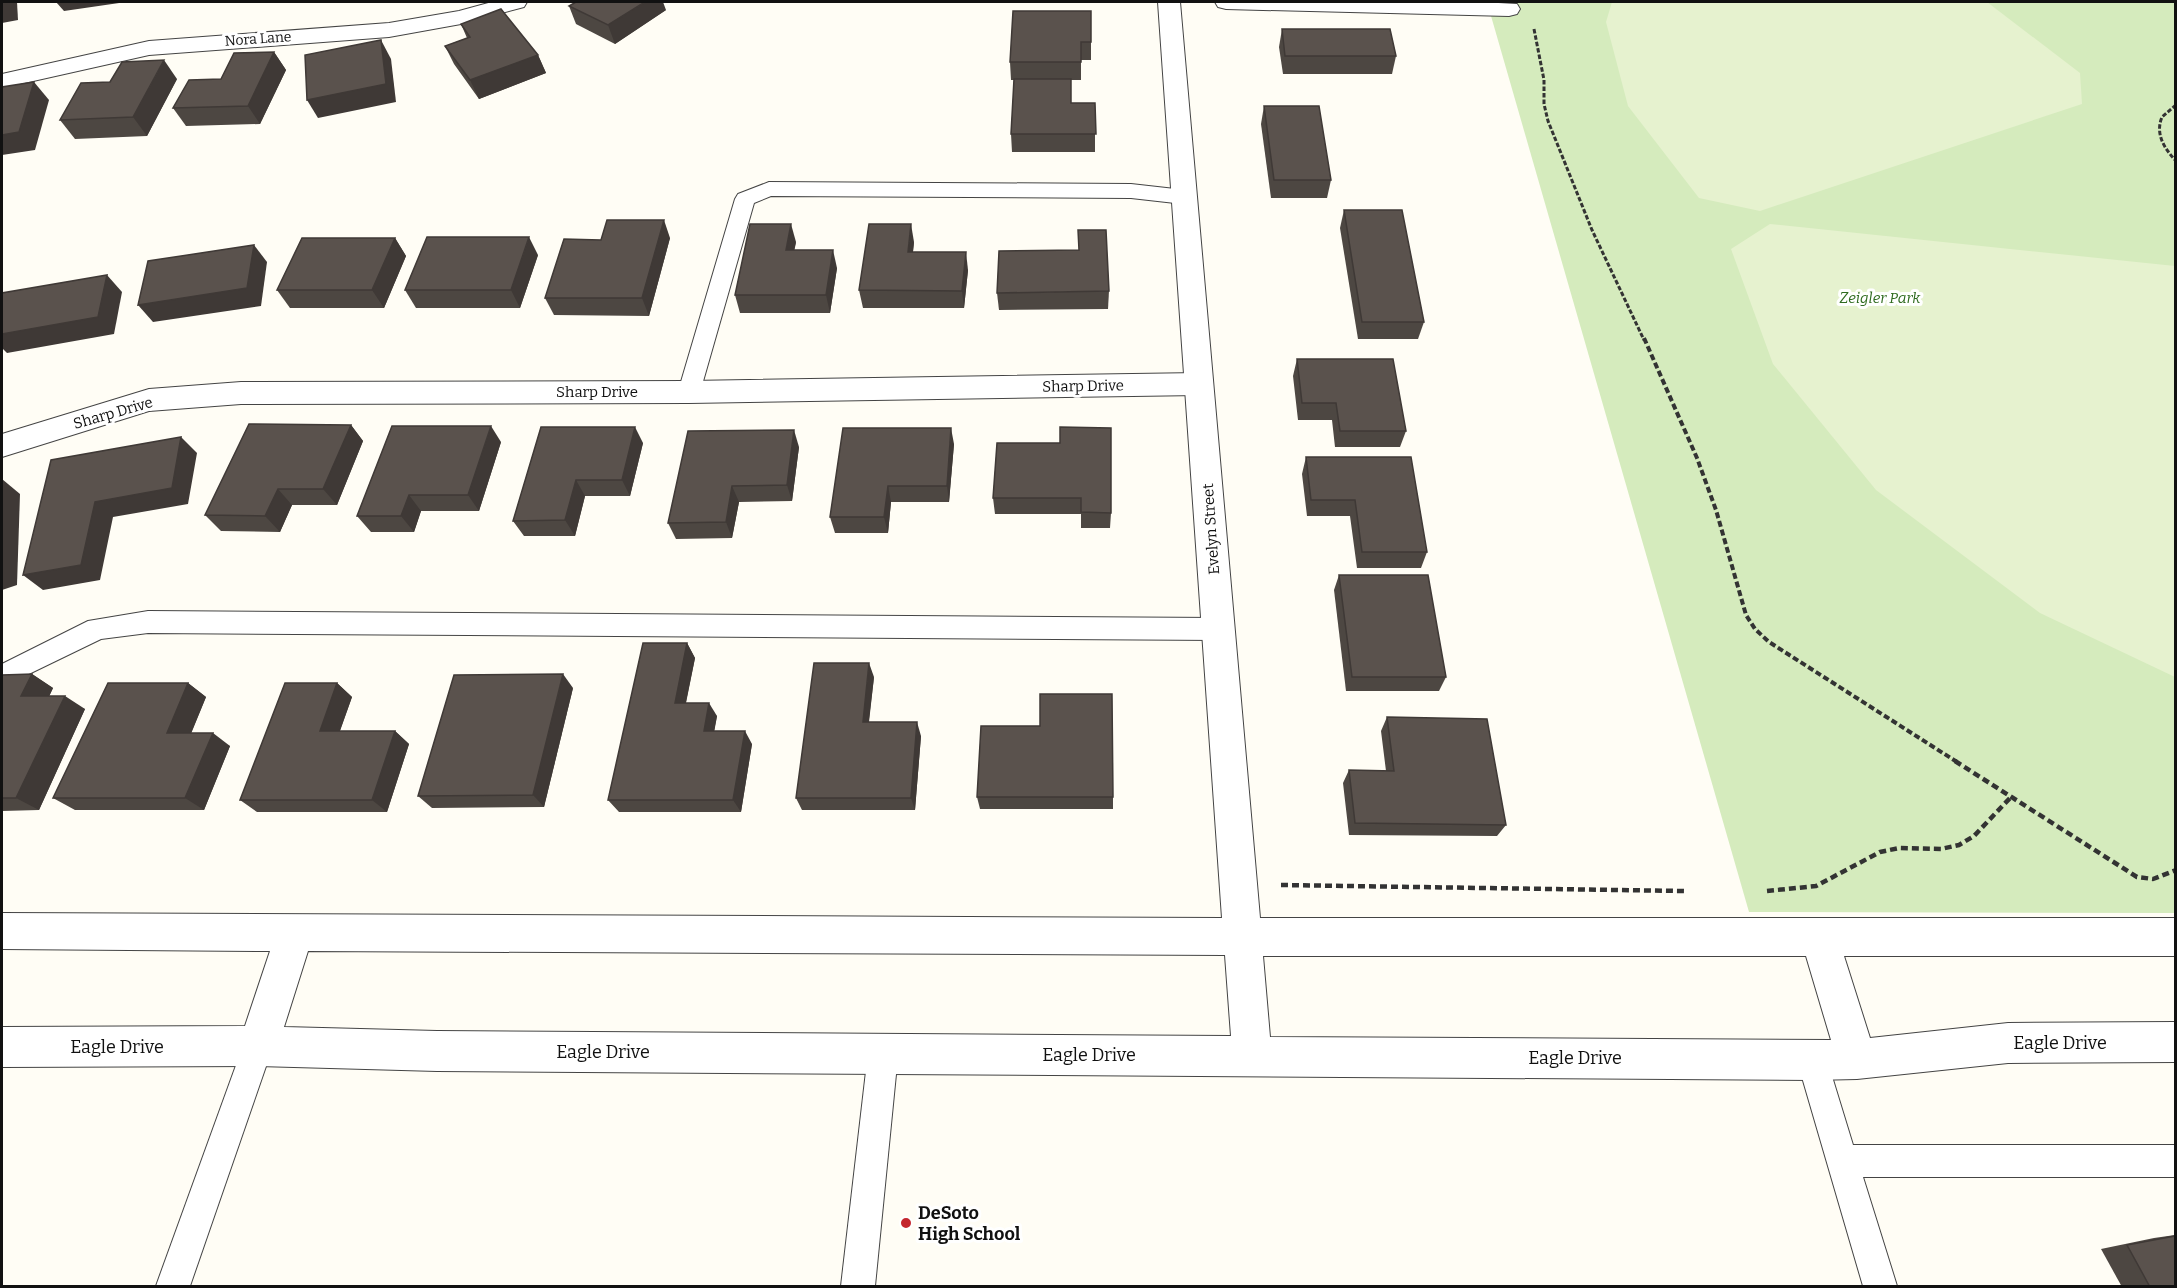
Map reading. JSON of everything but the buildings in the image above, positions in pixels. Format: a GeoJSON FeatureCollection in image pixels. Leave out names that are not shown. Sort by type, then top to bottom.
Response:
{"type":"FeatureCollection","features":[{"type":"Feature","properties":{"kind":"street","name":"Nora Lane"},"geometry":{"type":"LineString","coordinates":[[2,81],[149,48],[389,30],[461,16],[516,2]]}},
{"type":"Feature","properties":{"kind":"street","name":"Evelyn Street"},"geometry":{"type":"LineString","coordinates":[[1169,2],[1252,1056]]}},
{"type":"Feature","properties":{"kind":"street"},"geometry":{"type":"LineString","coordinates":[[1226,2],[1509,5]]}},
{"type":"Feature","properties":{"kind":"street","name":"Sharp Drive"},"geometry":{"type":"LineString","coordinates":[[2,446],[149,400],[230,393],[689,392],[1199,384]]}},
{"type":"Feature","properties":{"kind":"street"},"geometry":{"type":"LineString","coordinates":[[2,931],[1243,937],[2175,937]]}},
{"type":"Feature","properties":{"kind":"street"},"geometry":{"type":"LineString","coordinates":[[258,1046],[296,931]]}},
{"type":"Feature","properties":{"kind":"street"},"geometry":{"type":"LineString","coordinates":[[1819,937],[1857,1059]]}},
{"type":"Feature","properties":{"kind":"street","name":"Eagle Drive"},"geometry":{"type":"LineString","coordinates":[[2,1047],[258,1046],[449,1051],[1812,1060],[1857,1059],[2008,1043],[2175,1042]]}},
{"type":"Feature","properties":{"kind":"lane"},"geometry":{"type":"LineString","coordinates":[[689,392],[745,199],[769,189],[1131,191],[1184,197]]}},
{"type":"Feature","properties":{"kind":"lane"},"geometry":{"type":"LineString","coordinates":[[2,676],[97,629],[148,622],[1218,629]]}},
{"type":"Feature","properties":{"kind":"lane"},"geometry":{"type":"LineString","coordinates":[[173,1287],[258,1046]]}},
{"type":"Feature","properties":{"kind":"lane"},"geometry":{"type":"LineString","coordinates":[[858,1287],[883,1054]]}},
{"type":"Feature","properties":{"kind":"lane"},"geometry":{"type":"LineString","coordinates":[[1812,1060],[1880,1287]]}},
{"type":"Feature","properties":{"kind":"lane"},"geometry":{"type":"LineString","coordinates":[[1842,1161],[2175,1161]]}},
{"type":"Feature","properties":{"kind":"path"},"geometry":{"type":"LineString","coordinates":[[1533,21],[1544,80],[1544,104],[1548,121],[1592,230],[1621,287],[1697,458],[1716,510],[1746,615],[1755,629],[1769,642],[2137,877],[2153,879],[2175,870]]}},
{"type":"Feature","properties":{"kind":"path"},"geometry":{"type":"LineString","coordinates":[[2175,105],[2161,116],[2157,127],[2160,140],[2175,161]]}},
{"type":"Feature","properties":{"kind":"path"},"geometry":{"type":"LineString","coordinates":[[1764,892],[1816,886],[1880,852],[1899,848],[1941,849],[1959,845],[1974,836],[2011,797]]}},
{"type":"Feature","properties":{"kind":"path"},"geometry":{"type":"LineString","coordinates":[[1239,884],[1695,891]]}},
{"type":"Feature","properties":{"kind":"green space","name":"Zeigler Park"},"geometry":{"type":"Polygon","coordinates":[[[1487,2],[2175,2],[2175,913],[1749,912],[1487,2]]]}},
{"type":"Feature","properties":{"kind":"green space"},"geometry":{"type":"Polygon","coordinates":[[[1612,2],[1987,2],[2080,73],[2082,104],[1760,211],[1699,198],[1628,106],[1606,22],[1612,2]]]}},
{"type":"Feature","properties":{"kind":"green space"},"geometry":{"type":"Polygon","coordinates":[[[1770,224],[2175,266],[2175,677],[2040,613],[1876,490],[1773,364],[1731,249],[1770,224]]]}},
{"type":"Feature","properties":{"kind":"place","name":"DeSoto High School"},"geometry":{"type":"Point","coordinates":[906,1223]}}]}
